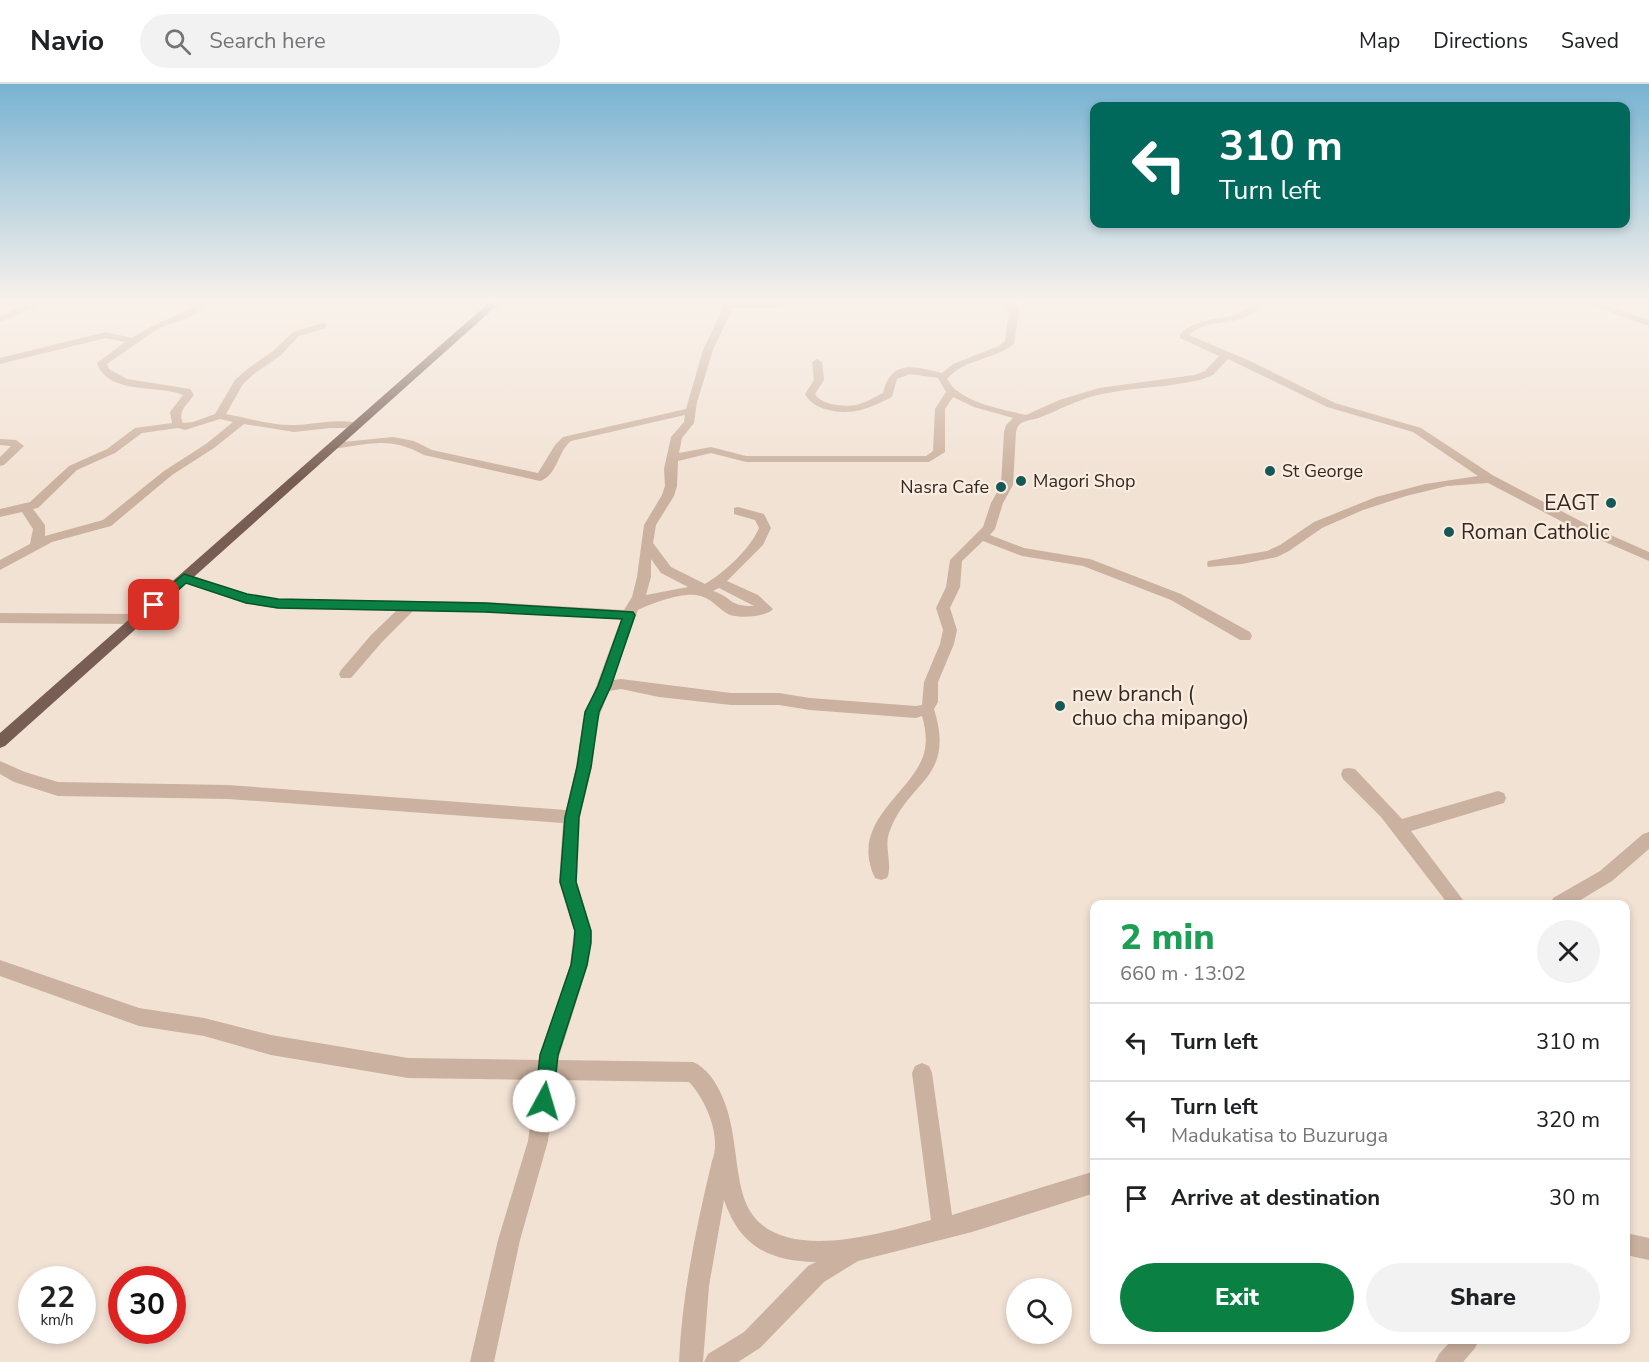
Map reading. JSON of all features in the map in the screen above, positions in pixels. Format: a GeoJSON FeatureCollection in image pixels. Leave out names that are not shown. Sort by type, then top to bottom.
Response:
{"type":"FeatureCollection","features":[{"type":"Feature","properties":{"kind":"main road"},"geometry":{"type":"LineString","coordinates":[[0,742],[430,360]]}},
{"type":"Feature","properties":{"kind":"street"},"geometry":{"type":"LineString","coordinates":[[107,360],[102,363],[105,372],[111,376],[141,385],[186,391],[189,395],[175,412],[174,417],[180,425]]}},
{"type":"Feature","properties":{"kind":"street"},"geometry":{"type":"LineString","coordinates":[[219,416],[231,394],[249,372],[267,360]]}},
{"type":"Feature","properties":{"kind":"street"},"geometry":{"type":"LineString","coordinates":[[482,1362],[509,1240],[538,1141],[549,1055],[579,965],[583,931],[568,882],[572,817],[584,767],[590,722],[631,611],[639,597],[644,577],[646,544],[654,515],[668,496],[671,486],[670,469],[677,437],[689,423],[690,411],[705,360]]}},
{"type":"Feature","properties":{"kind":"street"},"geometry":{"type":"LineString","coordinates":[[817,362],[819,380],[810,394],[813,400],[826,407],[862,407],[870,401],[888,395],[892,378],[901,372],[913,370],[943,376],[972,360]]}},
{"type":"Feature","properties":{"kind":"street"},"geometry":{"type":"LineString","coordinates":[[943,376],[943,386],[950,393],[965,400],[1021,417],[1036,416],[1067,400],[1088,394],[1196,378],[1209,373],[1222,360]]}},
{"type":"Feature","properties":{"kind":"street"},"geometry":{"type":"LineString","coordinates":[[1236,360],[1331,405],[1417,430],[1490,479],[1576,524],[1649,556]]}},
{"type":"Feature","properties":{"kind":"street"},"geometry":{"type":"LineString","coordinates":[[675,452],[711,450],[746,459],[928,459],[939,452],[940,409],[950,393]]}},
{"type":"Feature","properties":{"kind":"street"},"geometry":{"type":"LineString","coordinates":[[333,446],[393,440],[410,443],[428,453],[540,477],[546,473],[561,443],[567,439],[690,411]]}},
{"type":"Feature","properties":{"kind":"street"},"geometry":{"type":"LineString","coordinates":[[0,513],[26,508],[47,494],[73,468],[111,451],[139,430],[180,425],[185,427],[219,416],[304,430],[330,425],[355,426]]}},
{"type":"Feature","properties":{"kind":"street"},"geometry":{"type":"LineString","coordinates":[[673,416],[668,435],[675,452]]}},
{"type":"Feature","properties":{"kind":"street"},"geometry":{"type":"LineString","coordinates":[[881,873],[879,837],[887,819],[922,773],[933,746],[932,722],[927,710],[931,702],[931,682],[947,644],[950,630],[944,608],[953,587],[956,560],[991,525],[997,503],[1007,485],[1010,432],[1012,425],[1021,417]]}},
{"type":"Feature","properties":{"kind":"street"},"geometry":{"type":"LineString","coordinates":[[0,566],[48,540],[107,523],[168,473],[210,446],[240,421]]}},
{"type":"Feature","properties":{"kind":"street"},"geometry":{"type":"LineString","coordinates":[[0,442],[12,442],[18,446],[18,449],[0,463]]}},
{"type":"Feature","properties":{"kind":"street"},"geometry":{"type":"LineString","coordinates":[[1213,564],[1270,555],[1286,549],[1320,524],[1379,502],[1460,480],[1490,479]]}},
{"type":"Feature","properties":{"kind":"street"},"geometry":{"type":"LineString","coordinates":[[26,508],[40,530],[41,535],[36,545]]}},
{"type":"Feature","properties":{"kind":"street"},"geometry":{"type":"LineString","coordinates":[[184,578],[246,598],[278,604],[631,611],[667,593],[698,590],[718,582],[735,568],[763,537],[765,528],[760,517],[738,510]]}},
{"type":"Feature","properties":{"kind":"street"},"geometry":{"type":"LineString","coordinates":[[982,536],[1022,552],[1085,562],[1176,597],[1245,636]]}},
{"type":"Feature","properties":{"kind":"street"},"geometry":{"type":"LineString","coordinates":[[646,544],[666,570],[698,590],[716,597],[733,611],[763,611],[766,609],[753,598],[718,582]]}},
{"type":"Feature","properties":{"kind":"street"},"geometry":{"type":"LineString","coordinates":[[346,674],[377,638],[409,607]]}},
{"type":"Feature","properties":{"kind":"street"},"geometry":{"type":"LineString","coordinates":[[0,618],[139,619]]}},
{"type":"Feature","properties":{"kind":"street"},"geometry":{"type":"LineString","coordinates":[[604,686],[621,684],[731,699],[778,699],[828,706],[916,712],[927,710]]}},
{"type":"Feature","properties":{"kind":"street"},"geometry":{"type":"LineString","coordinates":[[0,767],[20,777],[58,789],[228,792],[572,817]]}},
{"type":"Feature","properties":{"kind":"street"},"geometry":{"type":"LineString","coordinates":[[1349,774],[1377,801],[1400,828],[1455,900]]}},
{"type":"Feature","properties":{"kind":"street"},"geometry":{"type":"LineString","coordinates":[[1400,828],[1498,798]]}},
{"type":"Feature","properties":{"kind":"street"},"geometry":{"type":"LineString","coordinates":[[1566,900],[1606,876],[1649,840]]}},
{"type":"Feature","properties":{"kind":"street"},"geometry":{"type":"LineString","coordinates":[[1,968],[139,1017],[204,1027],[271,1045],[408,1068],[693,1072],[704,1082],[719,1114],[732,1195],[748,1227],[767,1242],[786,1248],[854,1251]]}},
{"type":"Feature","properties":{"kind":"street"},"geometry":{"type":"LineString","coordinates":[[922,1072],[943,1228]]}},
{"type":"Feature","properties":{"kind":"street"},"geometry":{"type":"LineString","coordinates":[[691,1362],[691,1332],[707,1228],[724,1152]]}},
{"type":"Feature","properties":{"kind":"street"},"geometry":{"type":"LineString","coordinates":[[716,1362],[752,1340],[816,1274],[854,1251],[943,1228],[1090,1184]]}},
{"type":"Feature","properties":{"kind":"street"},"geometry":{"type":"LineString","coordinates":[[1630,1245],[1649,1249]]}},
{"type":"Feature","properties":{"kind":"street"},"geometry":{"type":"LineString","coordinates":[[1447,1362],[1463,1344]]}},
{"type":"Feature","properties":{"kind":"place","name":"St George"},"geometry":{"type":"Point","coordinates":[1270,471]}},
{"type":"Feature","properties":{"kind":"place","name":"Magori Shop"},"geometry":{"type":"Point","coordinates":[1021,481]}},
{"type":"Feature","properties":{"kind":"place","name":"Nasra Cafe"},"geometry":{"type":"Point","coordinates":[1001,487]}},
{"type":"Feature","properties":{"kind":"place","name":"EAGT"},"geometry":{"type":"Point","coordinates":[1611,503]}},
{"type":"Feature","properties":{"kind":"place","name":"Roman Catholic"},"geometry":{"type":"Point","coordinates":[1449,532]}},
{"type":"Feature","properties":{"kind":"place","name":"new branch ( chuo cha mipango)"},"geometry":{"type":"Point","coordinates":[1060,706]}},
{"type":"Feature","properties":{"kind":"route"},"geometry":{"type":"LineString","coordinates":[[154,605],[184,578],[246,598],[278,604],[485,607],[629,615],[604,686],[592,712],[584,767],[572,817],[568,882],[583,931],[582,943],[579,965],[549,1055],[544,1101]]}}]}
